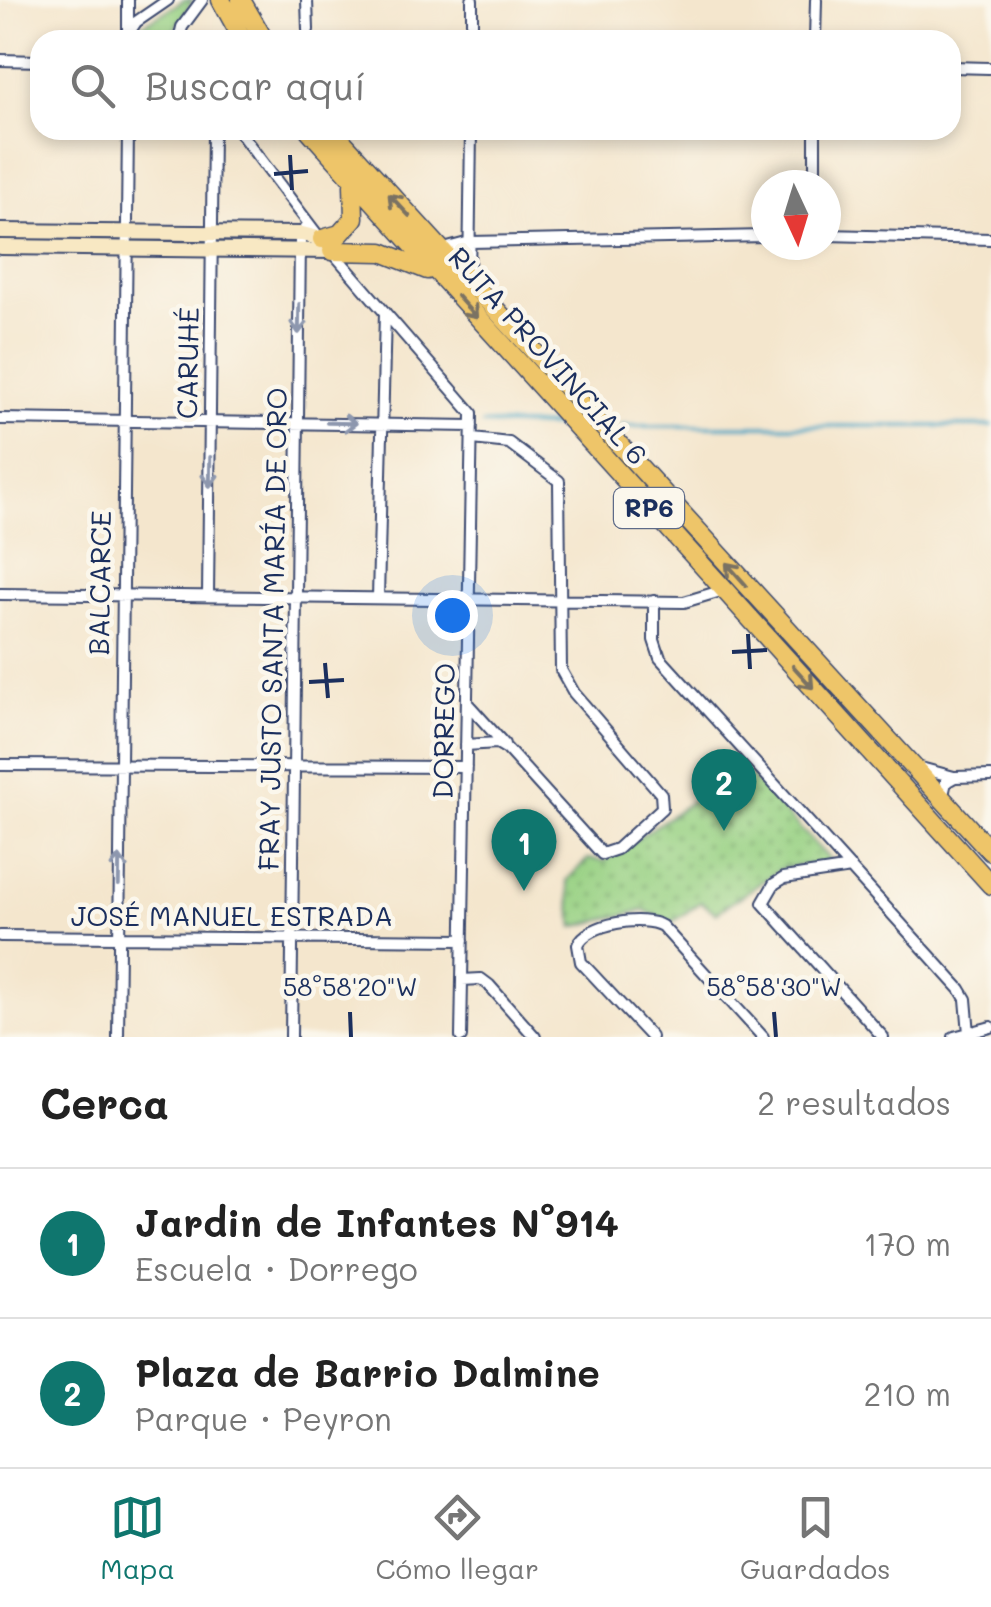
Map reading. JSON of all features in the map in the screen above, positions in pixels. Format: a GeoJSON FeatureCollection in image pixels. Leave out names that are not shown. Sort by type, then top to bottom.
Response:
{"type":"FeatureCollection","features":[{"type":"Feature","properties":{"kind":"highway"},"geometry":{"type":"LineString","coordinates":[[233,5],[241,30]]}},
{"type":"Feature","properties":{"kind":"highway"},"geometry":{"type":"LineString","coordinates":[[233,5],[255,30]]}},
{"type":"Feature","properties":{"kind":"highway","name":"RUTA PROVINCIAL 6"},"geometry":{"type":"LineString","coordinates":[[317,140],[991,885]]}},
{"type":"Feature","properties":{"kind":"highway","name":"RUTA PROVINCIAL 6"},"geometry":{"type":"LineString","coordinates":[[341,140],[991,852]]}},
{"type":"Feature","properties":{"kind":"highway"},"geometry":{"type":"LineString","coordinates":[[327,245],[354,218],[356,197],[350,180]]}},
{"type":"Feature","properties":{"kind":"highway"},"geometry":{"type":"LineString","coordinates":[[327,245],[398,256],[442,280]]}},
{"type":"Feature","properties":{"kind":"main road"},"geometry":{"type":"LineString","coordinates":[[0,232],[212,241],[303,235],[327,245]]}},
{"type":"Feature","properties":{"kind":"main road"},"geometry":{"type":"LineString","coordinates":[[0,247],[127,240]]}},
{"type":"Feature","properties":{"kind":"street"},"geometry":{"type":"LineString","coordinates":[[128,0],[128,30]]}},
{"type":"Feature","properties":{"kind":"street"},"geometry":{"type":"LineString","coordinates":[[132,30],[136,22],[168,0]]}},
{"type":"Feature","properties":{"kind":"street"},"geometry":{"type":"LineString","coordinates":[[181,30],[202,0]]}},
{"type":"Feature","properties":{"kind":"street"},"geometry":{"type":"LineString","coordinates":[[307,0],[308,30]]}},
{"type":"Feature","properties":{"kind":"street"},"geometry":{"type":"LineString","coordinates":[[472,0],[472,30]]}},
{"type":"Feature","properties":{"kind":"street"},"geometry":{"type":"LineString","coordinates":[[815,30],[816,0]]}},
{"type":"Feature","properties":{"kind":"street"},"geometry":{"type":"LineString","coordinates":[[0,60],[30,61]]}},
{"type":"Feature","properties":{"kind":"street"},"geometry":{"type":"LineString","coordinates":[[961,67],[989,68]]}},
{"type":"Feature","properties":{"kind":"street","name":"BALCARCE"},"geometry":{"type":"LineString","coordinates":[[118,1037],[128,140]]}},
{"type":"Feature","properties":{"kind":"street","name":"CARUHÉ"},"geometry":{"type":"LineString","coordinates":[[208,596],[213,140]]}},
{"type":"Feature","properties":{"kind":"street"},"geometry":{"type":"LineString","coordinates":[[0,420],[472,426],[470,408],[327,245],[303,235],[244,140]]}},
{"type":"Feature","properties":{"kind":"street"},"geometry":{"type":"LineString","coordinates":[[470,282],[471,140]]}},
{"type":"Feature","properties":{"kind":"street"},"geometry":{"type":"LineString","coordinates":[[814,140],[814,170]]}},
{"type":"Feature","properties":{"kind":"street","name":"FRAY JUSTO SANTA MARÍA DE ORO"},"geometry":{"type":"LineString","coordinates":[[291,1037],[303,235]]}},
{"type":"Feature","properties":{"kind":"street"},"geometry":{"type":"LineString","coordinates":[[841,235],[991,239]]}},
{"type":"Feature","properties":{"kind":"street"},"geometry":{"type":"LineString","coordinates":[[440,250],[470,242],[751,236]]}},
{"type":"Feature","properties":{"kind":"street"},"geometry":{"type":"LineString","coordinates":[[378,598],[385,312]]}},
{"type":"Feature","properties":{"kind":"street","name":"DORREGO"},"geometry":{"type":"LineString","coordinates":[[461,1037],[472,426]]}},
{"type":"Feature","properties":{"kind":"street"},"geometry":{"type":"LineString","coordinates":[[467,702],[596,850],[608,854],[662,808],[661,794],[566,681],[560,660],[558,480],[509,443],[472,440]]}},
{"type":"Feature","properties":{"kind":"street"},"geometry":{"type":"LineString","coordinates":[[0,594],[684,602],[724,590]]}},
{"type":"Feature","properties":{"kind":"street"},"geometry":{"type":"LineString","coordinates":[[654,601],[654,640],[660,658],[964,993],[969,1033]]}},
{"type":"Feature","properties":{"kind":"street"},"geometry":{"type":"LineString","coordinates":[[466,744],[497,743],[508,749]]}},
{"type":"Feature","properties":{"kind":"street"},"geometry":{"type":"LineString","coordinates":[[0,764],[466,767]]}},
{"type":"Feature","properties":{"kind":"street"},"geometry":{"type":"LineString","coordinates":[[911,764],[955,777],[991,776]]}},
{"type":"Feature","properties":{"kind":"street"},"geometry":{"type":"LineString","coordinates":[[942,799],[946,782],[955,777]]}},
{"type":"Feature","properties":{"kind":"street"},"geometry":{"type":"LineString","coordinates":[[851,868],[784,878],[774,884],[763,903],[883,1037]]}},
{"type":"Feature","properties":{"kind":"street"},"geometry":{"type":"LineString","coordinates":[[651,1037],[581,962],[578,945],[588,932],[654,922],[763,1037]]}},
{"type":"Feature","properties":{"kind":"street","name":"JOSÉ MANUEL ESTRADA"},"geometry":{"type":"LineString","coordinates":[[0,936],[463,940]]}},
{"type":"Feature","properties":{"kind":"street"},"geometry":{"type":"LineString","coordinates":[[462,980],[481,979],[489,985],[535,1037]]}},
{"type":"Feature","properties":{"kind":"street"},"geometry":{"type":"LineString","coordinates":[[954,1037],[991,1028]]}},
{"type":"Feature","properties":{"kind":"green space"},"geometry":{"type":"Polygon","coordinates":[[[185,0],[193,0],[174,30],[140,30],[142,25],[185,0]]]}},
{"type":"Feature","properties":{"kind":"green space"},"geometry":{"type":"Polygon","coordinates":[[[737,762],[832,862],[782,868],[716,913],[701,902],[671,923],[644,910],[574,927],[567,880],[588,859],[605,861],[689,803],[737,762]]]}},
{"type":"Feature","properties":{"kind":"waterway"},"geometry":{"type":"LineString","coordinates":[[483,424],[556,426]]}},
{"type":"Feature","properties":{"kind":"waterway"},"geometry":{"type":"LineString","coordinates":[[622,426],[991,426]]}},
{"type":"Feature","properties":{"kind":"place","name":"Plaza de Barrio Dalmine"},"geometry":{"type":"Point","coordinates":[724,831]}},
{"type":"Feature","properties":{"kind":"place","name":"Jardin de Infantes N°914"},"geometry":{"type":"Point","coordinates":[524,891]}}]}
